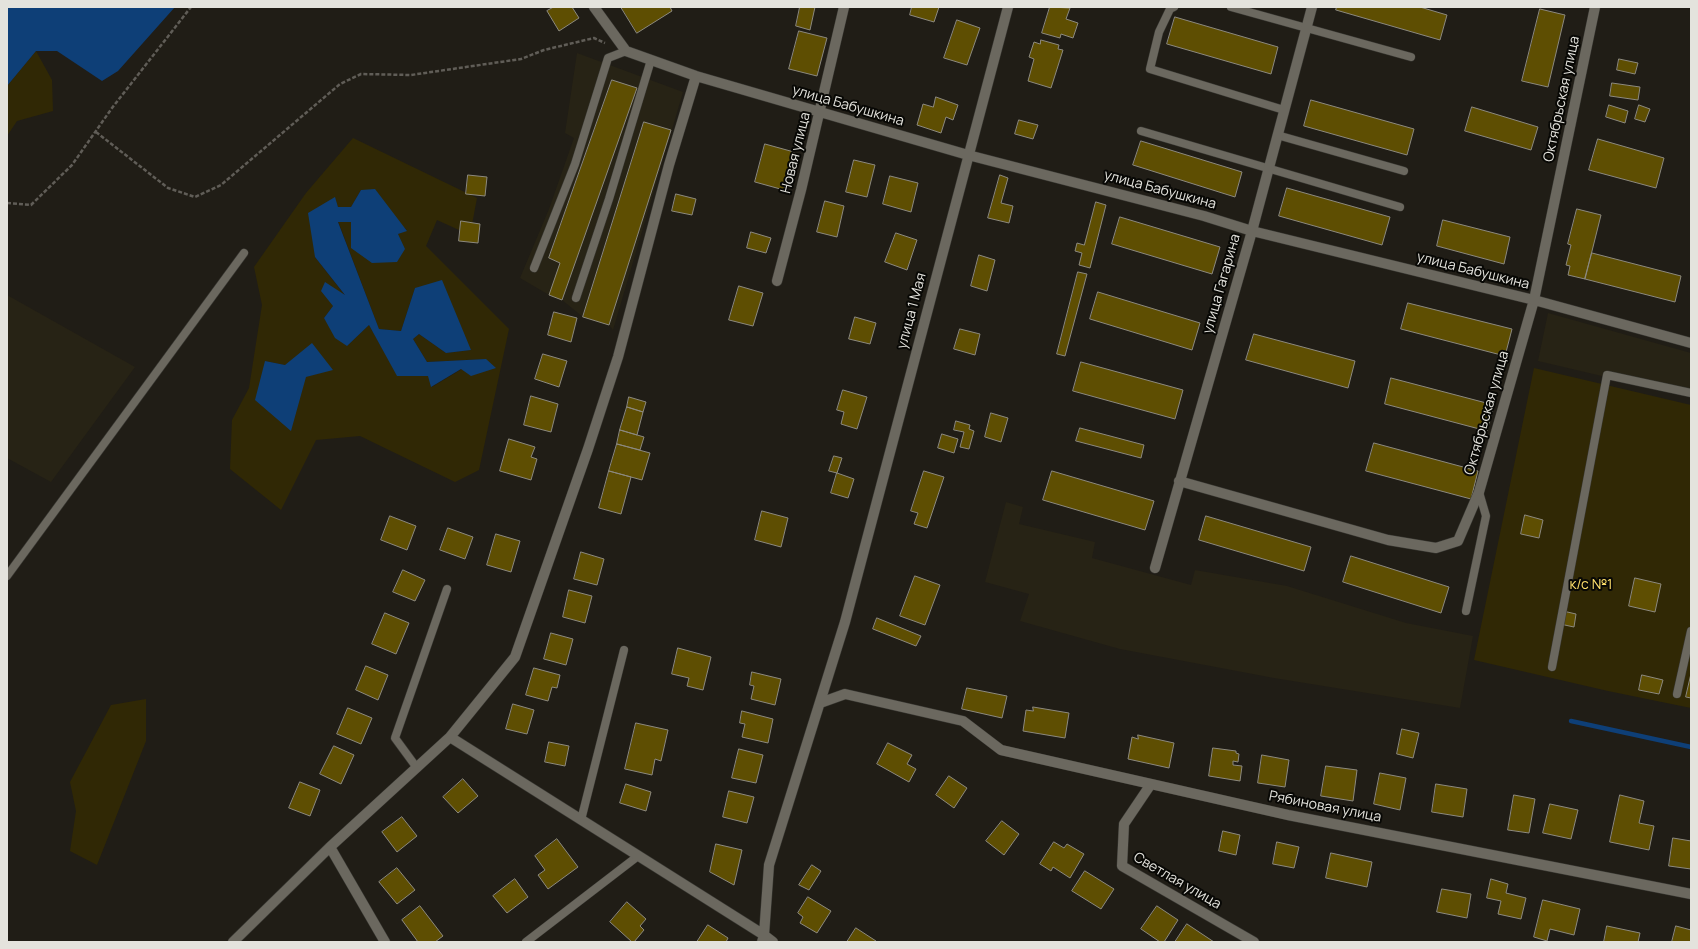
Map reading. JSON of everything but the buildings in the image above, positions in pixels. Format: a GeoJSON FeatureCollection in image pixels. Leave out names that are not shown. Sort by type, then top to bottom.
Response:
{"type":"FeatureCollection","features":[{"type":"Feature","properties":{"kind":"street"},"geometry":{"type":"LineString","coordinates":[[594,7],[626,51]]}},
{"type":"Feature","properties":{"kind":"street","name":"Новая улица"},"geometry":{"type":"LineString","coordinates":[[777,281],[820,113],[844,7]]}},
{"type":"Feature","properties":{"kind":"street","name":"улица 1 Мая"},"geometry":{"type":"LineString","coordinates":[[763,938],[769,865],[845,622],[1008,7]]}},
{"type":"Feature","properties":{"kind":"street","name":"улица Гагарина"},"geometry":{"type":"LineString","coordinates":[[1155,568],[1252,231],[1312,7]]}},
{"type":"Feature","properties":{"kind":"street","name":"Октябрьская улица"},"geometry":{"type":"LineString","coordinates":[[1179,482],[1388,540],[1436,548],[1458,541],[1479,492],[1534,300],[1595,7]]}},
{"type":"Feature","properties":{"kind":"street","name":"улица Бабушкина"},"geometry":{"type":"LineString","coordinates":[[626,51],[696,76],[968,155],[1204,216],[1252,231],[1534,300],[1691,343]]}},
{"type":"Feature","properties":{"kind":"street"},"geometry":{"type":"LineString","coordinates":[[233,942],[330,847],[450,737],[515,657],[588,449],[618,357],[669,165],[696,76]]}},
{"type":"Feature","properties":{"kind":"street","name":"Рябиновая улица"},"geometry":{"type":"LineString","coordinates":[[820,703],[845,694],[963,721],[1001,750],[1288,815],[1691,894]]}},
{"type":"Feature","properties":{"kind":"street"},"geometry":{"type":"LineString","coordinates":[[450,737],[638,856],[763,938],[773,942]]}},
{"type":"Feature","properties":{"kind":"street","name":"Светлая улица"},"geometry":{"type":"LineString","coordinates":[[1151,784],[1124,824],[1122,866],[1254,942]]}},
{"type":"Feature","properties":{"kind":"street"},"geometry":{"type":"LineString","coordinates":[[330,847],[386,942]]}},
{"type":"Feature","properties":{"kind":"lane"},"geometry":{"type":"LineString","coordinates":[[1174,7],[1170,8],[1159,32],[1150,69],[1284,110]]}},
{"type":"Feature","properties":{"kind":"lane"},"geometry":{"type":"LineString","coordinates":[[1230,7],[1411,57]]}},
{"type":"Feature","properties":{"kind":"lane"},"geometry":{"type":"LineString","coordinates":[[534,268],[575,164],[608,58],[626,51]]}},
{"type":"Feature","properties":{"kind":"lane"},"geometry":{"type":"LineString","coordinates":[[576,298],[609,198],[651,60]]}},
{"type":"Feature","properties":{"kind":"lane"},"geometry":{"type":"LineString","coordinates":[[1141,131],[1400,207]]}},
{"type":"Feature","properties":{"kind":"lane"},"geometry":{"type":"LineString","coordinates":[[1277,135],[1404,171]]}},
{"type":"Feature","properties":{"kind":"lane"},"geometry":{"type":"LineString","coordinates":[[7,576],[244,253]]}},
{"type":"Feature","properties":{"kind":"lane"},"geometry":{"type":"LineString","coordinates":[[1552,666],[1607,375],[1691,393]]}},
{"type":"Feature","properties":{"kind":"lane"},"geometry":{"type":"LineString","coordinates":[[1466,611],[1486,516],[1479,492]]}},
{"type":"Feature","properties":{"kind":"lane"},"geometry":{"type":"LineString","coordinates":[[416,768],[395,738],[447,589]]}},
{"type":"Feature","properties":{"kind":"lane"},"geometry":{"type":"LineString","coordinates":[[1677,694],[1691,631]]}},
{"type":"Feature","properties":{"kind":"lane"},"geometry":{"type":"LineString","coordinates":[[581,820],[624,650]]}},
{"type":"Feature","properties":{"kind":"lane"},"geometry":{"type":"LineString","coordinates":[[526,942],[638,856]]}},
{"type":"Feature","properties":{"kind":"path"},"geometry":{"type":"LineString","coordinates":[[7,203],[31,205],[72,166],[163,42],[192,7]]}},
{"type":"Feature","properties":{"kind":"path"},"geometry":{"type":"LineString","coordinates":[[96,132],[168,188],[195,197],[221,185],[340,84],[361,74],[411,75],[521,59],[544,50],[594,38],[607,43]]}},
{"type":"Feature","properties":{"kind":"shaded area"},"geometry":{"type":"Polygon","coordinates":[[[577,53],[683,92],[613,330],[609,325],[583,317],[562,300],[549,295],[520,278],[549,209],[574,138],[565,133],[577,53]]]}},
{"type":"Feature","properties":{"kind":"shaded area"},"geometry":{"type":"Polygon","coordinates":[[[7,295],[135,367],[51,482],[7,458],[7,295]]]}},
{"type":"Feature","properties":{"kind":"shaded area"},"geometry":{"type":"Polygon","coordinates":[[[1548,313],[1691,353],[1691,397],[1538,361],[1548,313]]]}},
{"type":"Feature","properties":{"kind":"shaded area"},"geometry":{"type":"Polygon","coordinates":[[[1006,502],[1023,507],[1019,524],[1095,542],[1092,558],[1191,585],[1195,570],[1287,586],[1406,623],[1473,636],[1460,708],[1274,678],[1120,649],[1020,621],[1029,594],[985,582],[1006,502]]]}},
{"type":"Feature","properties":{"kind":"green space"},"geometry":{"type":"Polygon","coordinates":[[[36,51],[52,80],[53,111],[17,121],[7,136],[7,86],[36,51]]]}},
{"type":"Feature","properties":{"kind":"green space"},"geometry":{"type":"Polygon","coordinates":[[[353,138],[477,198],[470,235],[437,220],[426,246],[509,329],[479,470],[455,482],[360,436],[316,440],[281,510],[230,469],[232,420],[249,388],[262,305],[254,267],[306,193],[353,138]],[[361,190],[351,207],[338,207],[335,198],[315,257],[346,297],[333,306],[324,318],[347,346],[369,325],[398,376],[429,376],[432,387],[462,369],[486,359],[427,362],[413,339],[419,334],[446,353],[471,350],[415,288],[401,331],[379,329],[338,221],[351,222],[398,234],[407,230],[361,190]],[[265,361],[305,377],[333,369],[285,365],[265,361]]]}},
{"type":"Feature","properties":{"kind":"green space","name":"к/с №1"},"geometry":{"type":"Polygon","coordinates":[[[1534,368],[1691,405],[1691,708],[1608,691],[1474,660],[1534,368]]]}},
{"type":"Feature","properties":{"kind":"green space"},"geometry":{"type":"Polygon","coordinates":[[[146,699],[146,741],[97,865],[70,851],[76,811],[70,782],[111,705],[146,699]]]}},
{"type":"Feature","properties":{"kind":"water"},"geometry":{"type":"Polygon","coordinates":[[[7,7],[175,7],[118,71],[102,81],[57,51],[36,51],[7,86],[7,7]]]}},
{"type":"Feature","properties":{"kind":"water"},"geometry":{"type":"Polygon","coordinates":[[[375,189],[407,231],[398,234],[405,249],[397,262],[372,263],[351,248],[351,222],[338,222],[379,329],[401,331],[415,288],[442,280],[471,350],[446,353],[419,334],[413,339],[427,362],[486,359],[496,368],[471,376],[461,369],[431,387],[428,376],[397,376],[369,325],[347,346],[335,338],[324,318],[333,306],[321,291],[325,282],[345,295],[315,257],[308,213],[335,197],[338,207],[351,207],[361,190],[375,189]]]}},
{"type":"Feature","properties":{"kind":"water"},"geometry":{"type":"Polygon","coordinates":[[[312,343],[333,370],[306,377],[291,431],[255,400],[265,361],[285,365],[312,343]]]}},
{"type":"Feature","properties":{"kind":"waterway"},"geometry":{"type":"LineString","coordinates":[[1571,721],[1691,747]]}}]}
